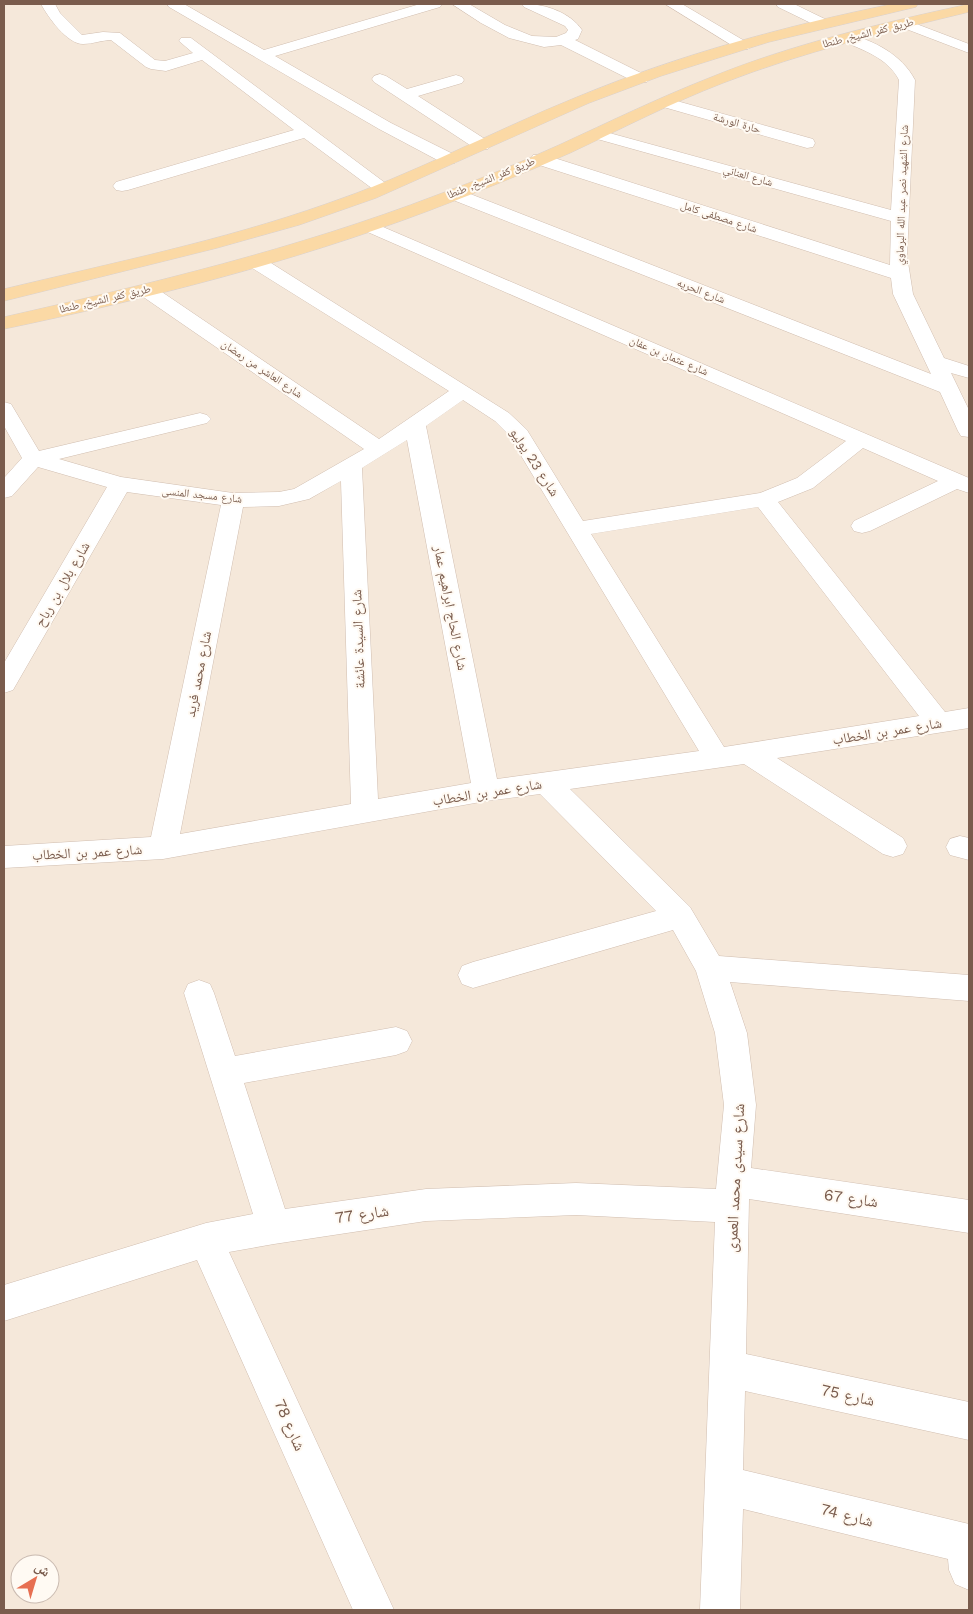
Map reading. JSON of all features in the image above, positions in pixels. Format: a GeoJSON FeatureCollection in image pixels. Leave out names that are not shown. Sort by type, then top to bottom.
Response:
{"type":"FeatureCollection","features":[{"type":"Feature","properties":{"kind":"main road","name":"طريق كفر الشيخ, طنطا"},"geometry":{"type":"LineString","coordinates":[[4,295],[261,232],[335,207],[383,188],[620,85],[743,46],[824,24],[911,4]]}},
{"type":"Feature","properties":{"kind":"main road","name":"طريق كفر الشيخ, طنطا"},"geometry":{"type":"LineString","coordinates":[[4,323],[256,262],[369,226],[539,159],[557,139],[596,134],[714,81],[785,56],[847,38],[969,8]]}},
{"type":"Feature","properties":{"kind":"main road"},"geometry":{"type":"LineString","coordinates":[[620,85],[618,91],[622,98],[632,103],[646,105],[663,104]]}},
{"type":"Feature","properties":{"kind":"main road"},"geometry":{"type":"LineString","coordinates":[[522,128],[557,139]]}},
{"type":"Feature","properties":{"kind":"street"},"geometry":{"type":"LineString","coordinates":[[48,4],[54,16],[77,38],[83,40],[103,36],[116,36],[151,64],[166,66],[204,55]]}},
{"type":"Feature","properties":{"kind":"street"},"geometry":{"type":"LineString","coordinates":[[174,4],[385,126],[449,159]]}},
{"type":"Feature","properties":{"kind":"street"},"geometry":{"type":"LineString","coordinates":[[263,55],[435,4]]}},
{"type":"Feature","properties":{"kind":"street"},"geometry":{"type":"LineString","coordinates":[[459,4],[521,38],[534,42],[564,41],[573,36],[575,30],[570,24],[529,4]]}},
{"type":"Feature","properties":{"kind":"street"},"geometry":{"type":"LineString","coordinates":[[672,4],[743,46]]}},
{"type":"Feature","properties":{"kind":"street"},"geometry":{"type":"LineString","coordinates":[[784,4],[824,24]]}},
{"type":"Feature","properties":{"kind":"street"},"geometry":{"type":"LineString","coordinates":[[906,24],[969,49]]}},
{"type":"Feature","properties":{"kind":"street","name":"شارع الشهيد نصر عبد الله البرماوي"},"geometry":{"type":"LineString","coordinates":[[847,38],[895,62],[904,71],[907,80],[899,274],[903,294],[969,431]]}},
{"type":"Feature","properties":{"kind":"street"},"geometry":{"type":"LineString","coordinates":[[186,41],[383,188]]}},
{"type":"Feature","properties":{"kind":"street"},"geometry":{"type":"LineString","coordinates":[[564,41],[640,79]]}},
{"type":"Feature","properties":{"kind":"street"},"geometry":{"type":"LineString","coordinates":[[380,79],[482,145]]}},
{"type":"Feature","properties":{"kind":"street"},"geometry":{"type":"LineString","coordinates":[[405,95],[456,80]]}},
{"type":"Feature","properties":{"kind":"street","name":"حارة الورشة"},"geometry":{"type":"LineString","coordinates":[[663,104],[808,143]]}},
{"type":"Feature","properties":{"kind":"street"},"geometry":{"type":"LineString","coordinates":[[122,186],[306,132]]}},
{"type":"Feature","properties":{"kind":"street","name":"شارع العناني"},"geometry":{"type":"LineString","coordinates":[[596,134],[900,218]]}},
{"type":"Feature","properties":{"kind":"street","name":"شارع مصطفى كامل"},"geometry":{"type":"LineString","coordinates":[[539,159],[899,274]]}},
{"type":"Feature","properties":{"kind":"street","name":"شارع الحريه"},"geometry":{"type":"LineString","coordinates":[[454,194],[949,388]]}},
{"type":"Feature","properties":{"kind":"street","name":"شارع عثمان بن عفان"},"geometry":{"type":"LineString","coordinates":[[369,226],[963,483]]}},
{"type":"Feature","properties":{"kind":"street","name":"شارع 23 يوليو"},"geometry":{"type":"LineString","coordinates":[[256,262],[463,391],[502,417],[516,430],[718,758]]}},
{"type":"Feature","properties":{"kind":"street","name":"شارع العاشر من رمضان"},"geometry":{"type":"LineString","coordinates":[[146,290],[379,449]]}},
{"type":"Feature","properties":{"kind":"street"},"geometry":{"type":"LineString","coordinates":[[937,362],[969,372]]}},
{"type":"Feature","properties":{"kind":"street","name":"شارع مسجد المنسى"},"geometry":{"type":"LineString","coordinates":[[33,459],[120,484],[233,500],[290,497],[305,491],[379,449],[415,426],[463,391]]}},
{"type":"Feature","properties":{"kind":"street"},"geometry":{"type":"LineString","coordinates":[[4,408],[33,459]]}},
{"type":"Feature","properties":{"kind":"street"},"geometry":{"type":"LineString","coordinates":[[4,491],[33,459],[200,419]]}},
{"type":"Feature","properties":{"kind":"street","name":"شارع الحاج ابراهيم عمار"},"geometry":{"type":"LineString","coordinates":[[415,426],[486,791]]}},
{"type":"Feature","properties":{"kind":"street"},"geometry":{"type":"LineString","coordinates":[[577,528],[764,499],[786,492],[804,483],[861,439]]}},
{"type":"Feature","properties":{"kind":"street","name":"شارع السيدة عائشة"},"geometry":{"type":"LineString","coordinates":[[351,465],[365,813]]}},
{"type":"Feature","properties":{"kind":"street"},"geometry":{"type":"LineString","coordinates":[[862,526],[963,483]]}},
{"type":"Feature","properties":{"kind":"street","name":"شارع بلال بن رباح"},"geometry":{"type":"LineString","coordinates":[[4,684],[120,484]]}},
{"type":"Feature","properties":{"kind":"street"},"geometry":{"type":"LineString","coordinates":[[764,499],[939,723]]}},
{"type":"Feature","properties":{"kind":"street","name":"شارع محمد فريد"},"geometry":{"type":"LineString","coordinates":[[163,848],[233,500]]}},
{"type":"Feature","properties":{"kind":"street","name":"شارع عمر بن الخطاب"},"geometry":{"type":"LineString","coordinates":[[4,857],[163,848],[486,791],[718,758],[969,718]]}},
{"type":"Feature","properties":{"kind":"street"},"geometry":{"type":"LineString","coordinates":[[748,753],[893,846]]}},
{"type":"Feature","properties":{"kind":"street","name":"شارع سيدى محمد العمرى"},"geometry":{"type":"LineString","coordinates":[[546,783],[680,916],[710,968],[731,1033],[740,1105],[732,1194],[720,1610]]}},
{"type":"Feature","properties":{"kind":"street"},"geometry":{"type":"LineString","coordinates":[[473,975],[680,916]]}},
{"type":"Feature","properties":{"kind":"street"},"geometry":{"type":"LineString","coordinates":[[710,968],[969,988]]}},
{"type":"Feature","properties":{"kind":"street"},"geometry":{"type":"LineString","coordinates":[[199,993],[274,1227]]}},
{"type":"Feature","properties":{"kind":"street"},"geometry":{"type":"LineString","coordinates":[[224,1072],[396,1041]]}},
{"type":"Feature","properties":{"kind":"street","name":"شارع 67"},"geometry":{"type":"LineString","coordinates":[[732,1194],[969,1216]]}},
{"type":"Feature","properties":{"kind":"street","name":"شارع 77"},"geometry":{"type":"LineString","coordinates":[[4,1303],[206,1240],[274,1227],[426,1205],[732,1194]]}},
{"type":"Feature","properties":{"kind":"street","name":"شارع 78"},"geometry":{"type":"LineString","coordinates":[[206,1240],[374,1610]]}},
{"type":"Feature","properties":{"kind":"street","name":"شارع 75"},"geometry":{"type":"LineString","coordinates":[[728,1369],[969,1421]]}},
{"type":"Feature","properties":{"kind":"street","name":"شارع 74"},"geometry":{"type":"LineString","coordinates":[[724,1485],[968,1553]]}},
{"type":"Feature","properties":{"kind":"shaded area"},"geometry":{"type":"Polygon","coordinates":[[[4,4],[969,4],[969,1610],[4,1610],[4,4]]]}}]}
